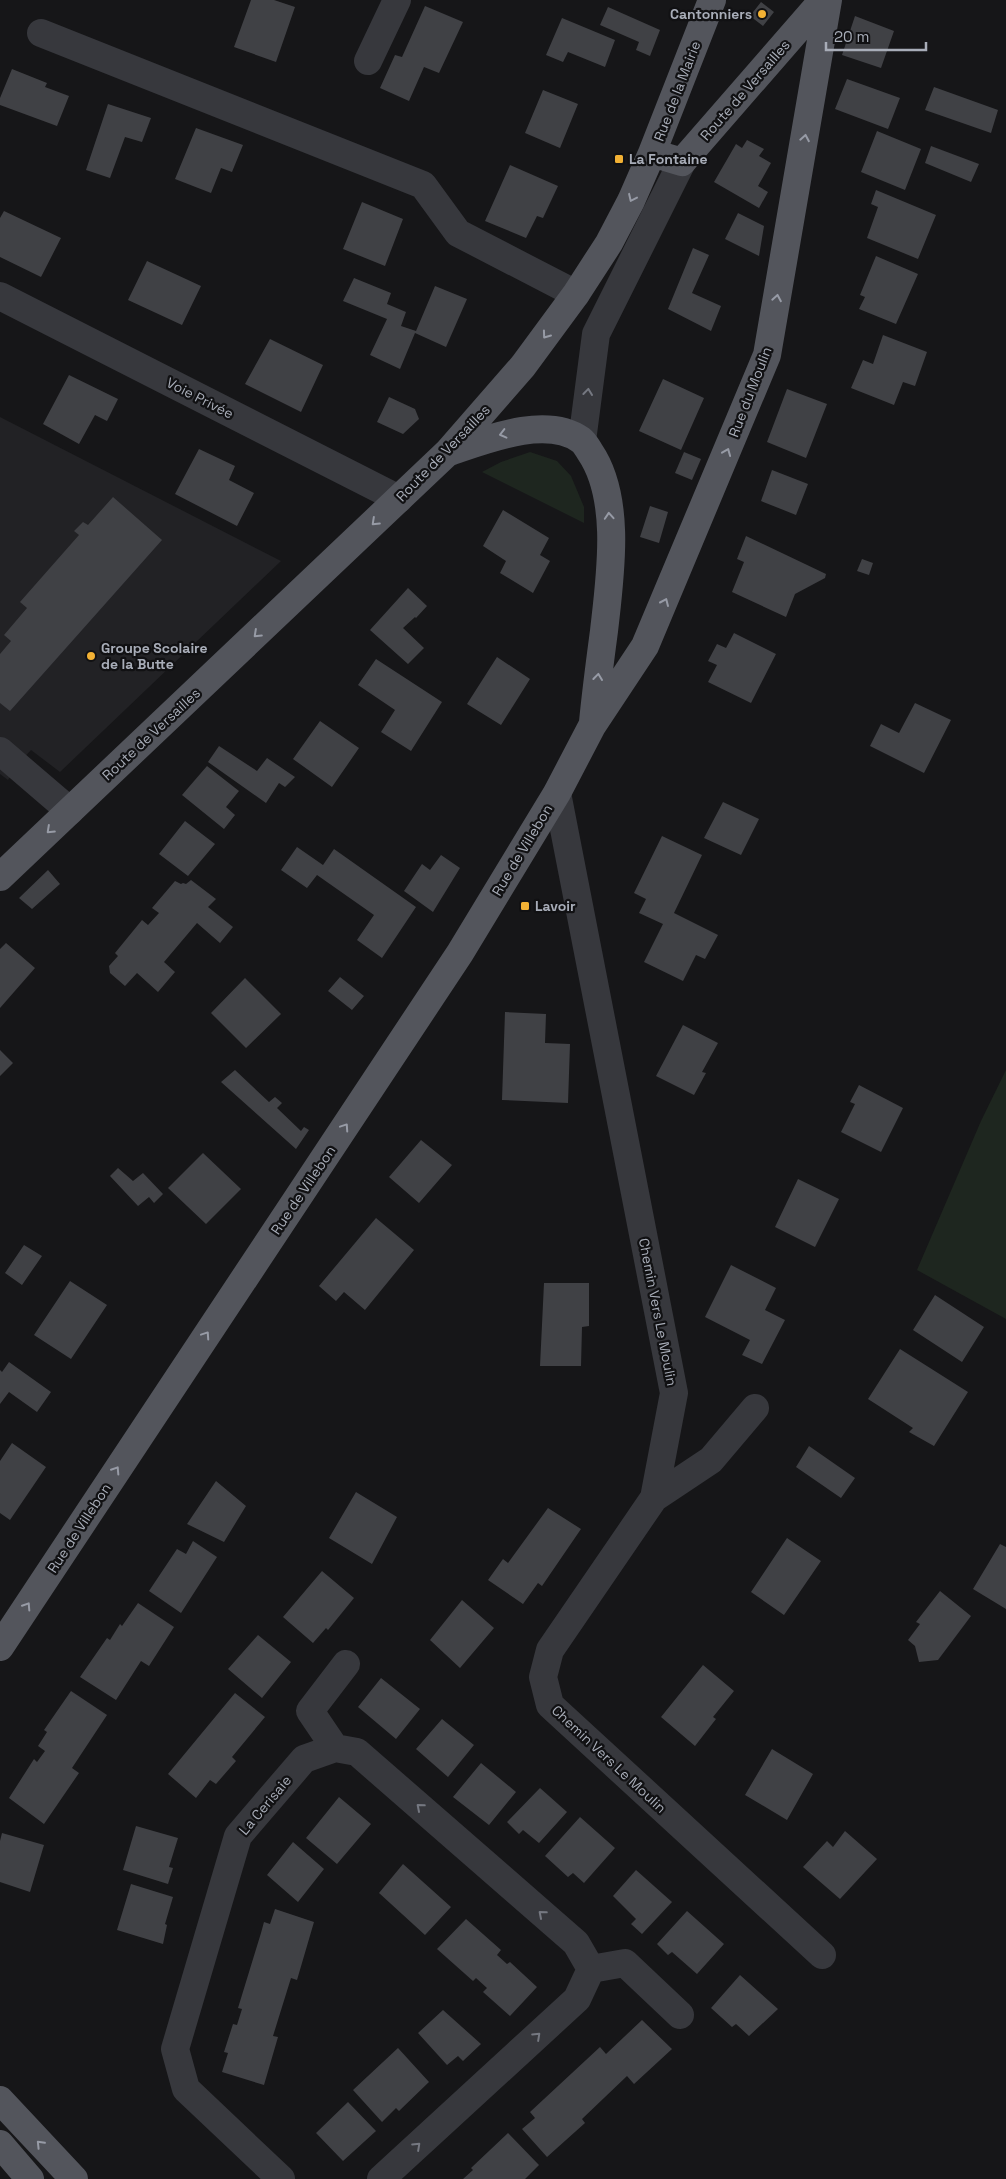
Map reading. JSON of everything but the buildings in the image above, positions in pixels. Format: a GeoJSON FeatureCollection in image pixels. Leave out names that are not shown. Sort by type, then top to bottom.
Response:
{"type":"FeatureCollection","features":[{"type":"Feature","properties":{"kind":"main road","name":"Rue de la Mairie"},"geometry":{"type":"LineString","coordinates":[[652,153],[712,0]]}},
{"type":"Feature","properties":{"kind":"main road","name":"Route de Versailles"},"geometry":{"type":"LineString","coordinates":[[682,162],[822,0]]}},
{"type":"Feature","properties":{"kind":"main road","name":"Rue du Moulin"},"geometry":{"type":"LineString","coordinates":[[592,726],[645,646],[767,355],[828,0]]}},
{"type":"Feature","properties":{"kind":"main road"},"geometry":{"type":"LineString","coordinates":[[652,153],[682,162]]}},
{"type":"Feature","properties":{"kind":"main road","name":"Route de Versailles"},"geometry":{"type":"LineString","coordinates":[[0,877],[448,452],[523,366],[576,294],[609,243],[652,153]]}},
{"type":"Feature","properties":{"kind":"main road"},"geometry":{"type":"LineString","coordinates":[[448,452],[506,432],[541,430],[563,433],[582,440],[600,466],[608,496],[612,561],[592,726]]}},
{"type":"Feature","properties":{"kind":"main road","name":"Rue de Villebon"},"geometry":{"type":"LineString","coordinates":[[0,1647],[460,953],[557,793],[592,726]]}},
{"type":"Feature","properties":{"kind":"main road"},"geometry":{"type":"LineString","coordinates":[[0,2100],[74,2179]]}},
{"type":"Feature","properties":{"kind":"main road"},"geometry":{"type":"LineString","coordinates":[[0,2144],[30,2179]]}},
{"type":"Feature","properties":{"kind":"street"},"geometry":{"type":"LineString","coordinates":[[368,61],[397,0]]}},
{"type":"Feature","properties":{"kind":"street"},"geometry":{"type":"LineString","coordinates":[[41,34],[423,185],[458,233],[576,294]]}},
{"type":"Feature","properties":{"kind":"street"},"geometry":{"type":"LineString","coordinates":[[582,440],[596,334],[682,162]]}},
{"type":"Feature","properties":{"kind":"street","name":"Voie Privée"},"geometry":{"type":"LineString","coordinates":[[0,296],[399,499]]}},
{"type":"Feature","properties":{"kind":"street"},"geometry":{"type":"LineString","coordinates":[[0,751],[70,811]]}},
{"type":"Feature","properties":{"kind":"street","name":"Chemin Vers Le Moulin"},"geometry":{"type":"LineString","coordinates":[[557,793],[674,1393],[654,1498],[550,1650],[543,1677],[550,1705],[822,1955]]}},
{"type":"Feature","properties":{"kind":"street"},"geometry":{"type":"LineString","coordinates":[[654,1498],[711,1460],[754,1408]]}},
{"type":"Feature","properties":{"kind":"street"},"geometry":{"type":"LineString","coordinates":[[346,1664],[310,1711],[336,1748],[357,1752],[576,1943],[591,1969]]}},
{"type":"Feature","properties":{"kind":"street","name":"La Cerisaie"},"geometry":{"type":"LineString","coordinates":[[281,2179],[186,2089],[174,2049],[238,1836],[304,1760],[336,1748]]}},
{"type":"Feature","properties":{"kind":"street"},"geometry":{"type":"LineString","coordinates":[[591,1969],[625,1963],[680,2015]]}},
{"type":"Feature","properties":{"kind":"street"},"geometry":{"type":"LineString","coordinates":[[381,2179],[577,1999],[591,1969]]}},
{"type":"Feature","properties":{"kind":"shaded area","name":"Groupe Scolaire de la Butte"},"geometry":{"type":"Polygon","coordinates":[[[0,417],[281,561],[60,772],[31,750],[17,765],[8,780],[0,774],[0,417]]]}},
{"type":"Feature","properties":{"kind":"shaded area"},"geometry":{"type":"Polygon","coordinates":[[[530,452],[557,461],[571,476],[584,507],[584,523],[482,472],[501,462],[530,452]]]}},
{"type":"Feature","properties":{"kind":"shaded area"},"geometry":{"type":"Polygon","coordinates":[[[1006,1070],[1006,1319],[917,1270],[981,1121],[1006,1070]]]}},
{"type":"Feature","properties":{"kind":"place","name":"Cantonniers"},"geometry":{"type":"Point","coordinates":[762,14]}},
{"type":"Feature","properties":{"kind":"place","name":"La Fontaine"},"geometry":{"type":"Point","coordinates":[619,159]}},
{"type":"Feature","properties":{"kind":"place","name":"Groupe Scolaire de la Butte"},"geometry":{"type":"Point","coordinates":[91,656]}},
{"type":"Feature","properties":{"kind":"place","name":"Lavoir"},"geometry":{"type":"Point","coordinates":[525,906]}}]}
